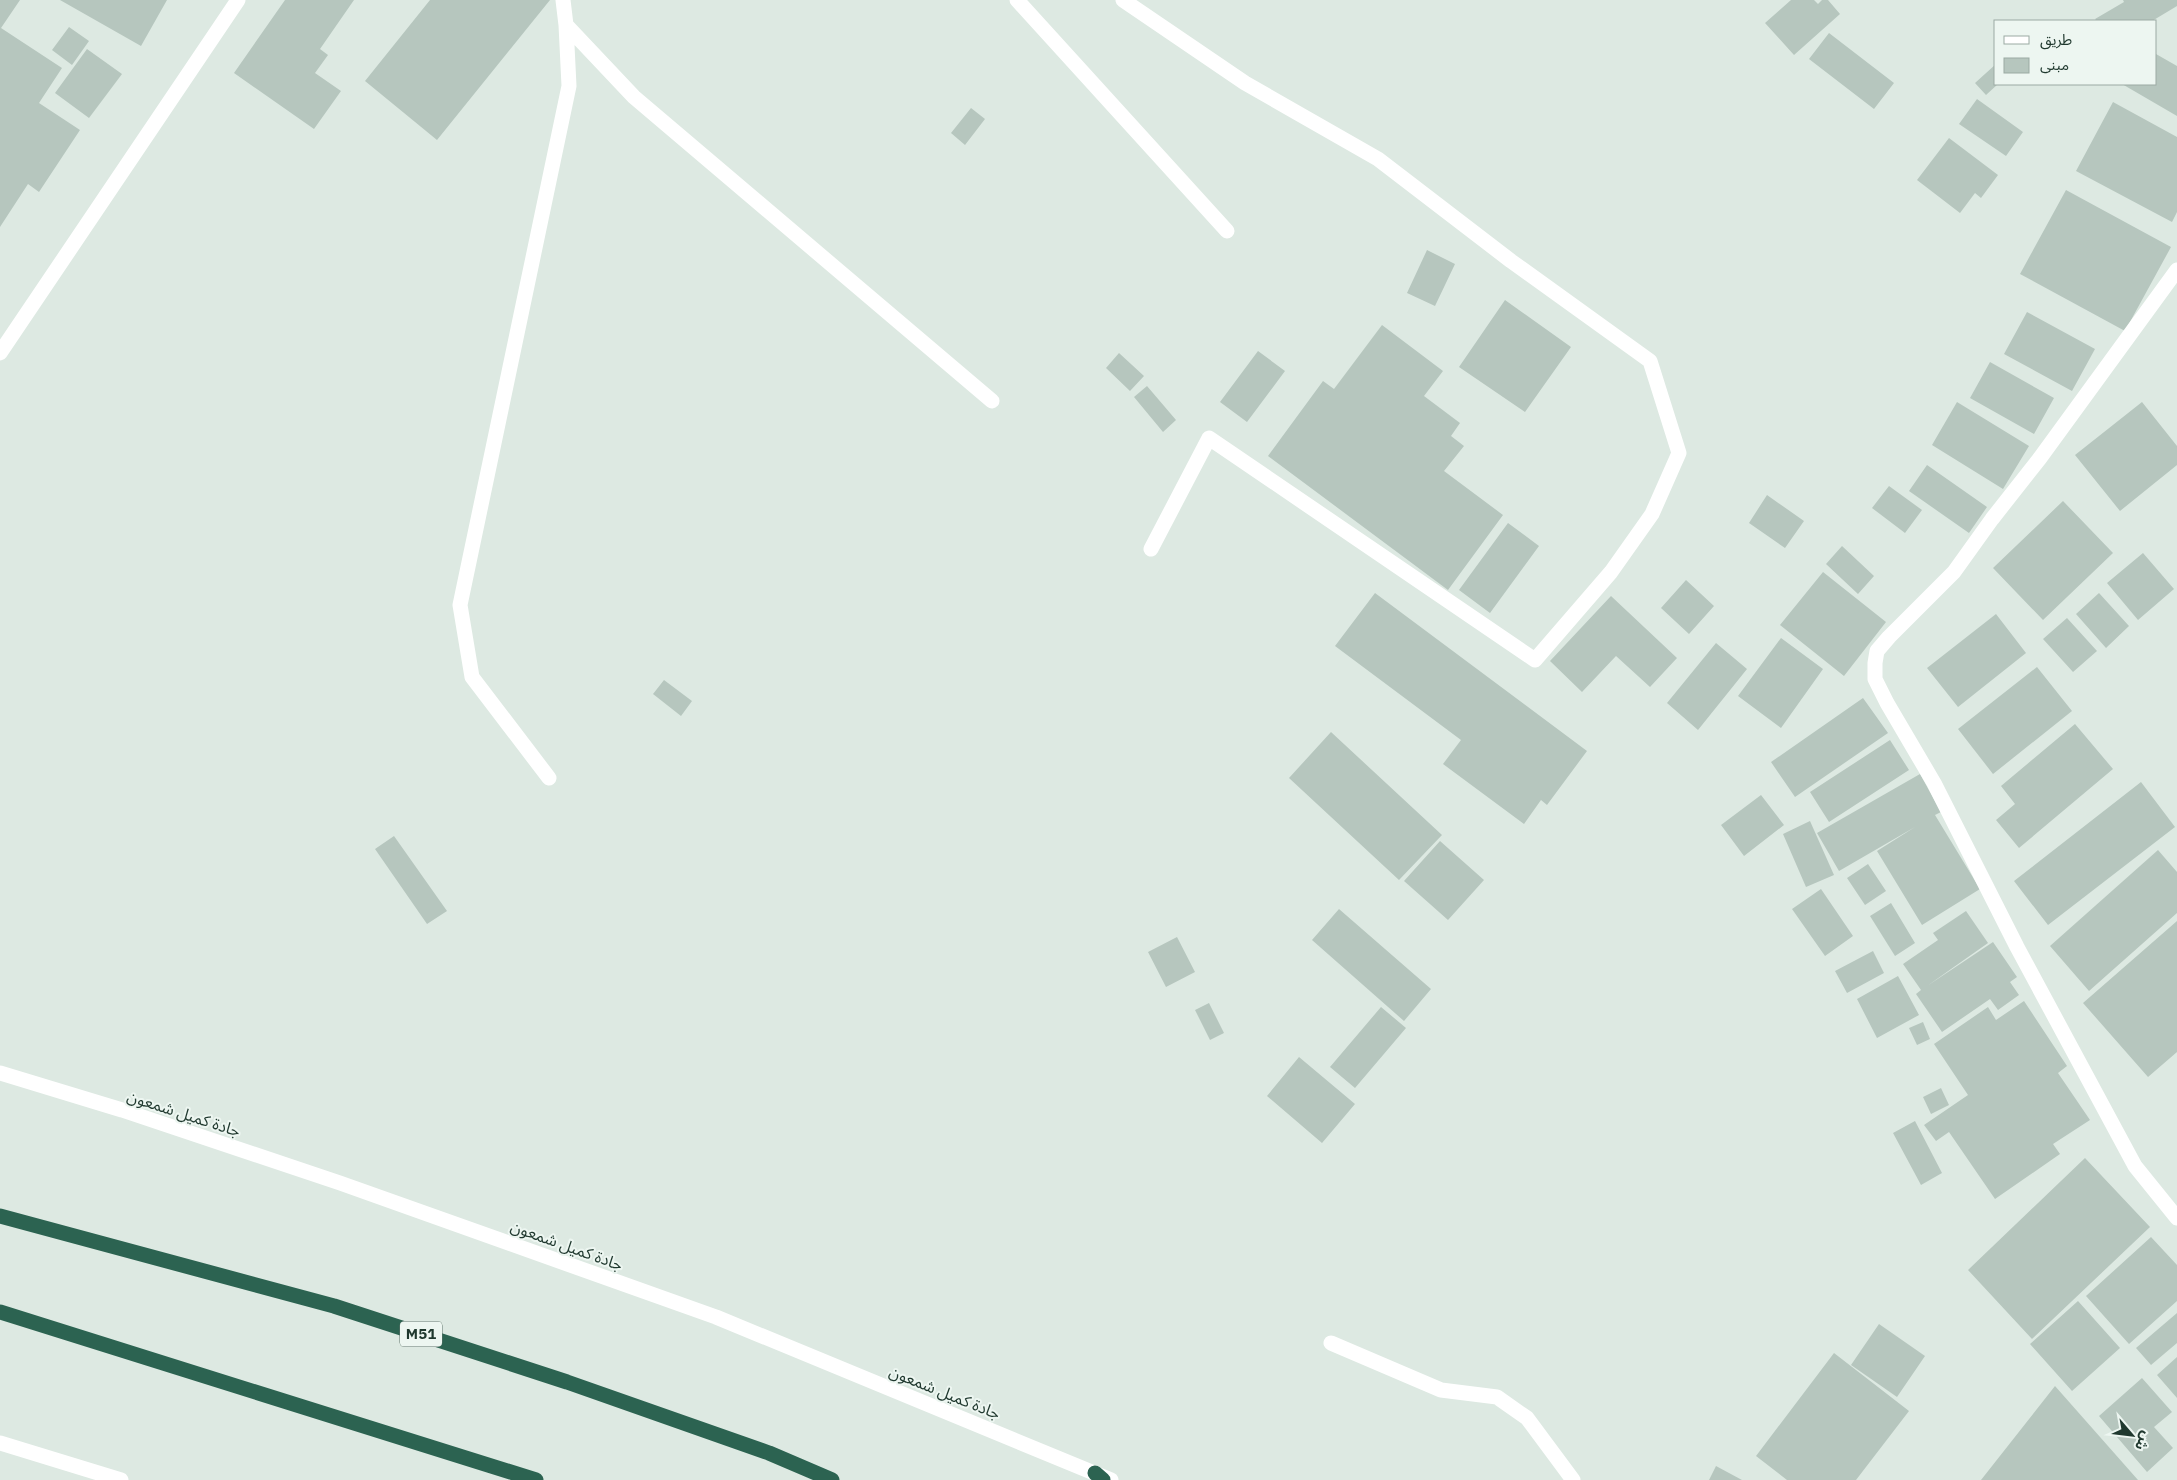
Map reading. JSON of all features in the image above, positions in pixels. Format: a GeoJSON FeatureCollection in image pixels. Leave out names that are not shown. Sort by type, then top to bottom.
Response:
{"type":"FeatureCollection","features":[{"type":"Feature","properties":{"kind":"highway","name":"M51"},"geometry":{"type":"LineString","coordinates":[[0,1216],[334,1306],[567,1382],[770,1453],[832,1480]]}},
{"type":"Feature","properties":{"kind":"highway"},"geometry":{"type":"LineString","coordinates":[[0,1312],[536,1480]]}},
{"type":"Feature","properties":{"kind":"street"},"geometry":{"type":"LineString","coordinates":[[0,353],[238,0]]}},
{"type":"Feature","properties":{"kind":"street"},"geometry":{"type":"LineString","coordinates":[[549,778],[472,677],[460,606],[569,86],[563,0]]}},
{"type":"Feature","properties":{"kind":"street"},"geometry":{"type":"LineString","coordinates":[[1017,0],[1227,231]]}},
{"type":"Feature","properties":{"kind":"street"},"geometry":{"type":"LineString","coordinates":[[1124,0],[1246,83],[1378,159],[1512,261],[1650,361],[1679,453],[1652,514],[1611,572],[1535,660],[1209,438],[1151,549]]}},
{"type":"Feature","properties":{"kind":"street"},"geometry":{"type":"LineString","coordinates":[[566,25],[634,97],[992,401]]}},
{"type":"Feature","properties":{"kind":"street"},"geometry":{"type":"LineString","coordinates":[[2177,270],[1954,572],[1889,637],[1878,651],[1874,663],[1874,679],[1886,703],[1934,783],[2021,955],[2135,1166],[2177,1218]]}},
{"type":"Feature","properties":{"kind":"street","name":"جادة كميل شمعون"},"geometry":{"type":"LineString","coordinates":[[0,1072],[122,1110],[340,1183],[716,1317],[1111,1480]]}},
{"type":"Feature","properties":{"kind":"street"},"geometry":{"type":"LineString","coordinates":[[1331,1343],[1441,1390],[1497,1397],[1527,1418],[1573,1480]]}},
{"type":"Feature","properties":{"kind":"street"},"geometry":{"type":"LineString","coordinates":[[0,1443],[121,1480]]}},
{"type":"Feature","properties":{"kind":"building"},"geometry":{"type":"Polygon","coordinates":[[[0,0],[20,0],[1,28],[62,68],[39,103],[80,130],[39,192],[28,184],[0,227],[0,0]]]}},
{"type":"Feature","properties":{"kind":"building"},"geometry":{"type":"Polygon","coordinates":[[[60,0],[167,0],[141,46],[60,0]]]}},
{"type":"Feature","properties":{"kind":"building"},"geometry":{"type":"Polygon","coordinates":[[[285,0],[354,0],[320,49],[328,55],[315,73],[341,91],[314,129],[234,73],[285,0]]]}},
{"type":"Feature","properties":{"kind":"building"},"geometry":{"type":"Polygon","coordinates":[[[430,0],[550,0],[437,140],[365,81],[430,0]]]}},
{"type":"Feature","properties":{"kind":"building"},"geometry":{"type":"Polygon","coordinates":[[[1791,0],[1814,0],[1818,4],[1822,0],[1828,0],[1840,14],[1794,55],[1765,23],[1791,0]]]}},
{"type":"Feature","properties":{"kind":"building"},"geometry":{"type":"Polygon","coordinates":[[[2123,0],[2177,0],[2177,6],[2154,20],[2095,19],[2124,2],[2123,0]]]}},
{"type":"Feature","properties":{"kind":"building"},"geometry":{"type":"Polygon","coordinates":[[[69,27],[89,41],[72,65],[52,50],[69,27]]]}},
{"type":"Feature","properties":{"kind":"building"},"geometry":{"type":"Polygon","coordinates":[[[1829,33],[1894,83],[1874,109],[1809,59],[1829,33]]]}},
{"type":"Feature","properties":{"kind":"building"},"geometry":{"type":"Polygon","coordinates":[[[87,49],[122,74],[89,118],[55,93],[87,49]]]}},
{"type":"Feature","properties":{"kind":"building"},"geometry":{"type":"Polygon","coordinates":[[[2157,55],[2177,66],[2177,116],[2124,85],[2157,85],[2157,55]]]}},
{"type":"Feature","properties":{"kind":"building"},"geometry":{"type":"Polygon","coordinates":[[[1994,66],[1994,85],[1997,85],[1986,95],[1975,83],[1994,66]]]}},
{"type":"Feature","properties":{"kind":"building"},"geometry":{"type":"Polygon","coordinates":[[[1977,99],[2023,132],[2006,156],[1959,124],[1977,99]]]}},
{"type":"Feature","properties":{"kind":"building"},"geometry":{"type":"Polygon","coordinates":[[[2113,102],[2177,137],[2177,212],[2172,222],[2076,171],[2113,102]]]}},
{"type":"Feature","properties":{"kind":"building"},"geometry":{"type":"Polygon","coordinates":[[[971,108],[985,119],[965,145],[951,133],[971,108]]]}},
{"type":"Feature","properties":{"kind":"building"},"geometry":{"type":"Polygon","coordinates":[[[1949,138],[1998,175],[1981,198],[1975,193],[1960,213],[1917,180],[1949,138]]]}},
{"type":"Feature","properties":{"kind":"building"},"geometry":{"type":"Polygon","coordinates":[[[2066,190],[2171,247],[2125,331],[2020,274],[2066,190]]]}},
{"type":"Feature","properties":{"kind":"building"},"geometry":{"type":"Polygon","coordinates":[[[1427,250],[1455,264],[1435,306],[1407,293],[1427,250]]]}},
{"type":"Feature","properties":{"kind":"building"},"geometry":{"type":"Polygon","coordinates":[[[1505,300],[1571,347],[1525,412],[1459,367],[1505,300]]]}},
{"type":"Feature","properties":{"kind":"building"},"geometry":{"type":"Polygon","coordinates":[[[2027,312],[2095,349],[2072,391],[2004,354],[2027,312]]]}},
{"type":"Feature","properties":{"kind":"building"},"geometry":{"type":"Polygon","coordinates":[[[1382,325],[1443,371],[1424,396],[1460,423],[1451,436],[1464,446],[1444,471],[1503,515],[1448,590],[1268,456],[1323,381],[1334,389],[1382,325]]]}},
{"type":"Feature","properties":{"kind":"building"},"geometry":{"type":"Polygon","coordinates":[[[1258,351],[1285,371],[1247,422],[1220,402],[1258,351]]]}},
{"type":"Feature","properties":{"kind":"building"},"geometry":{"type":"Polygon","coordinates":[[[1119,353],[1144,376],[1130,391],[1106,368],[1119,353]]]}},
{"type":"Feature","properties":{"kind":"building"},"geometry":{"type":"Polygon","coordinates":[[[1990,362],[2054,398],[2034,434],[1970,398],[1990,362]]]}},
{"type":"Feature","properties":{"kind":"building"},"geometry":{"type":"Polygon","coordinates":[[[1147,386],[1176,420],[1163,432],[1134,397],[1147,386]]]}},
{"type":"Feature","properties":{"kind":"building"},"geometry":{"type":"Polygon","coordinates":[[[1957,402],[2029,446],[2003,489],[1932,445],[1957,402]]]}},
{"type":"Feature","properties":{"kind":"building"},"geometry":{"type":"Polygon","coordinates":[[[2142,402],[2177,446],[2177,465],[2120,511],[2075,455],[2142,402]]]}},
{"type":"Feature","properties":{"kind":"building"},"geometry":{"type":"Polygon","coordinates":[[[1927,465],[1987,507],[1969,533],[1909,491],[1927,465]]]}},
{"type":"Feature","properties":{"kind":"building"},"geometry":{"type":"Polygon","coordinates":[[[1889,486],[1922,510],[1905,533],[1872,508],[1889,486]]]}},
{"type":"Feature","properties":{"kind":"building"},"geometry":{"type":"Polygon","coordinates":[[[1767,495],[1804,521],[1785,548],[1749,523],[1767,495]]]}},
{"type":"Feature","properties":{"kind":"building"},"geometry":{"type":"Polygon","coordinates":[[[2063,501],[2113,553],[2043,620],[1993,568],[2063,501]]]}},
{"type":"Feature","properties":{"kind":"building"},"geometry":{"type":"Polygon","coordinates":[[[1508,523],[1539,546],[1490,613],[1459,590],[1508,523]]]}},
{"type":"Feature","properties":{"kind":"building"},"geometry":{"type":"Polygon","coordinates":[[[1842,546],[1874,576],[1858,594],[1826,564],[1842,546]]]}},
{"type":"Feature","properties":{"kind":"building"},"geometry":{"type":"Polygon","coordinates":[[[2143,553],[2174,589],[2138,620],[2107,583],[2143,553]]]}},
{"type":"Feature","properties":{"kind":"building"},"geometry":{"type":"Polygon","coordinates":[[[1823,572],[1886,622],[1844,676],[1780,625],[1823,572]]]}},
{"type":"Feature","properties":{"kind":"building"},"geometry":{"type":"Polygon","coordinates":[[[1686,580],[1714,606],[1689,634],[1661,608],[1686,580]]]}},
{"type":"Feature","properties":{"kind":"building"},"geometry":{"type":"Polygon","coordinates":[[[1375,593],[1587,751],[1547,805],[1541,800],[1524,824],[1443,764],[1461,740],[1335,646],[1375,593]]]}},
{"type":"Feature","properties":{"kind":"building"},"geometry":{"type":"Polygon","coordinates":[[[2099,593],[2129,626],[2106,648],[2076,614],[2099,593]]]}},
{"type":"Feature","properties":{"kind":"building"},"geometry":{"type":"Polygon","coordinates":[[[1611,596],[1677,658],[1650,687],[1616,656],[1582,692],[1550,661],[1611,596]]]}},
{"type":"Feature","properties":{"kind":"building"},"geometry":{"type":"Polygon","coordinates":[[[1996,614],[2026,653],[1958,707],[1927,668],[1996,614]]]}},
{"type":"Feature","properties":{"kind":"building"},"geometry":{"type":"Polygon","coordinates":[[[2067,618],[2097,651],[2073,672],[2043,639],[2067,618]]]}},
{"type":"Feature","properties":{"kind":"building"},"geometry":{"type":"Polygon","coordinates":[[[1781,638],[1823,669],[1781,728],[1738,696],[1781,638]]]}},
{"type":"Feature","properties":{"kind":"building"},"geometry":{"type":"Polygon","coordinates":[[[1716,643],[1747,669],[1698,730],[1667,703],[1716,643]]]}},
{"type":"Feature","properties":{"kind":"building"},"geometry":{"type":"Polygon","coordinates":[[[2037,667],[2072,711],[1993,774],[1958,729],[2037,667]]]}},
{"type":"Feature","properties":{"kind":"building"},"geometry":{"type":"Polygon","coordinates":[[[664,680],[692,701],[681,716],[653,694],[664,680]]]}},
{"type":"Feature","properties":{"kind":"building"},"geometry":{"type":"Polygon","coordinates":[[[1863,698],[1888,733],[1795,797],[1771,762],[1863,698]]]}},
{"type":"Feature","properties":{"kind":"building"},"geometry":{"type":"Polygon","coordinates":[[[2075,724],[2113,769],[2019,848],[1996,820],[2015,804],[2001,786],[2075,724]]]}},
{"type":"Feature","properties":{"kind":"building"},"geometry":{"type":"Polygon","coordinates":[[[1331,732],[1442,835],[1399,880],[1289,778],[1331,732]]]}},
{"type":"Feature","properties":{"kind":"building"},"geometry":{"type":"Polygon","coordinates":[[[1890,740],[1909,770],[1829,822],[1810,792],[1890,740]]]}},
{"type":"Feature","properties":{"kind":"building"},"geometry":{"type":"Polygon","coordinates":[[[1920,774],[1941,812],[1935,815],[1980,889],[1922,925],[1877,851],[1915,827],[1839,871],[1817,833],[1920,774]]]}},
{"type":"Feature","properties":{"kind":"building"},"geometry":{"type":"Polygon","coordinates":[[[2141,782],[2175,827],[2048,925],[2014,881],[2141,782]]]}},
{"type":"Feature","properties":{"kind":"building"},"geometry":{"type":"Polygon","coordinates":[[[1761,795],[1784,825],[1744,856],[1721,825],[1761,795]]]}},
{"type":"Feature","properties":{"kind":"building"},"geometry":{"type":"Polygon","coordinates":[[[1810,821],[1834,875],[1806,887],[1783,834],[1810,821]]]}},
{"type":"Feature","properties":{"kind":"building"},"geometry":{"type":"Polygon","coordinates":[[[394,836],[447,911],[427,924],[375,849],[394,836]]]}},
{"type":"Feature","properties":{"kind":"building"},"geometry":{"type":"Polygon","coordinates":[[[1440,841],[1484,880],[1448,920],[1404,881],[1440,841]]]}},
{"type":"Feature","properties":{"kind":"building"},"geometry":{"type":"Polygon","coordinates":[[[2158,850],[2177,872],[2177,913],[2089,991],[2050,946],[2158,850]]]}},
{"type":"Feature","properties":{"kind":"building"},"geometry":{"type":"Polygon","coordinates":[[[1868,864],[1886,891],[1865,905],[1847,878],[1868,864]]]}},
{"type":"Feature","properties":{"kind":"building"},"geometry":{"type":"Polygon","coordinates":[[[1821,889],[1853,936],[1825,956],[1792,909],[1821,889]]]}},
{"type":"Feature","properties":{"kind":"building"},"geometry":{"type":"Polygon","coordinates":[[[1891,903],[1915,943],[1895,956],[1870,916],[1891,903]]]}},
{"type":"Feature","properties":{"kind":"building"},"geometry":{"type":"Polygon","coordinates":[[[1339,909],[1431,989],[1404,1021],[1312,940],[1339,909]]]}},
{"type":"Feature","properties":{"kind":"building"},"geometry":{"type":"Polygon","coordinates":[[[1966,911],[1988,943],[1927,986],[1993,942],[2017,977],[2010,982],[2019,995],[1998,1010],[1990,999],[1942,1032],[1916,994],[1921,990],[1903,964],[1938,940],[1933,933],[1966,911]]]}},
{"type":"Feature","properties":{"kind":"building"},"geometry":{"type":"Polygon","coordinates":[[[2177,921],[2177,1052],[2148,1077],[2083,1003],[2177,921]]]}},
{"type":"Feature","properties":{"kind":"building"},"geometry":{"type":"Polygon","coordinates":[[[1177,937],[1195,972],[1166,987],[1148,952],[1177,937]]]}},
{"type":"Feature","properties":{"kind":"building"},"geometry":{"type":"Polygon","coordinates":[[[1873,951],[1884,973],[1847,993],[1835,971],[1873,951]]]}},
{"type":"Feature","properties":{"kind":"building"},"geometry":{"type":"Polygon","coordinates":[[[1898,976],[1919,1015],[1877,1038],[1857,999],[1898,976]]]}},
{"type":"Feature","properties":{"kind":"building"},"geometry":{"type":"Polygon","coordinates":[[[2024,1001],[2067,1066],[2058,1073],[2090,1120],[2053,1144],[2060,1154],[1995,1199],[1949,1132],[1936,1141],[1924,1125],[1968,1095],[1934,1044],[1988,1007],[1996,1020],[2024,1001]]]}},
{"type":"Feature","properties":{"kind":"building"},"geometry":{"type":"Polygon","coordinates":[[[1209,1003],[1224,1033],[1210,1040],[1195,1010],[1209,1003]]]}},
{"type":"Feature","properties":{"kind":"building"},"geometry":{"type":"Polygon","coordinates":[[[1381,1007],[1406,1028],[1355,1088],[1330,1067],[1381,1007]]]}},
{"type":"Feature","properties":{"kind":"building"},"geometry":{"type":"Polygon","coordinates":[[[1923,1022],[1930,1039],[1917,1045],[1909,1028],[1923,1022]]]}},
{"type":"Feature","properties":{"kind":"building"},"geometry":{"type":"Polygon","coordinates":[[[1299,1057],[1355,1104],[1322,1143],[1267,1096],[1299,1057]]]}},
{"type":"Feature","properties":{"kind":"building"},"geometry":{"type":"Polygon","coordinates":[[[1941,1088],[1949,1105],[1931,1114],[1923,1097],[1941,1088]]]}},
{"type":"Feature","properties":{"kind":"building"},"geometry":{"type":"Polygon","coordinates":[[[1915,1121],[1942,1173],[1921,1185],[1893,1133],[1915,1121]]]}},
{"type":"Feature","properties":{"kind":"building"},"geometry":{"type":"Polygon","coordinates":[[[2085,1158],[2150,1227],[2032,1339],[1968,1270],[2085,1158]]]}},
{"type":"Feature","properties":{"kind":"building"},"geometry":{"type":"Polygon","coordinates":[[[2151,1237],[2177,1265],[2177,1301],[2129,1344],[2086,1296],[2151,1237]]]}},
{"type":"Feature","properties":{"kind":"building"},"geometry":{"type":"Polygon","coordinates":[[[2078,1301],[2120,1348],[2072,1391],[2030,1344],[2078,1301]]]}},
{"type":"Feature","properties":{"kind":"building"},"geometry":{"type":"Polygon","coordinates":[[[2177,1313],[2177,1343],[2151,1365],[2136,1348],[2177,1313]]]}},
{"type":"Feature","properties":{"kind":"building"},"geometry":{"type":"Polygon","coordinates":[[[1879,1324],[1925,1356],[1897,1397],[1851,1365],[1879,1324]]]}},
{"type":"Feature","properties":{"kind":"building"},"geometry":{"type":"Polygon","coordinates":[[[1834,1353],[1909,1411],[1856,1480],[1787,1480],[1756,1456],[1834,1353]]]}},
{"type":"Feature","properties":{"kind":"building"},"geometry":{"type":"Polygon","coordinates":[[[2177,1357],[2177,1398],[2157,1375],[2177,1357]]]}},
{"type":"Feature","properties":{"kind":"building"},"geometry":{"type":"Polygon","coordinates":[[[2142,1378],[2172,1412],[2154,1427],[2173,1448],[2147,1472],[2099,1416],[2142,1378]]]}},
{"type":"Feature","properties":{"kind":"building"},"geometry":{"type":"Polygon","coordinates":[[[2055,1386],[2138,1480],[1981,1480],[2055,1386]]]}},
{"type":"Feature","properties":{"kind":"building"},"geometry":{"type":"Polygon","coordinates":[[[1716,1466],[1742,1480],[1709,1480],[1716,1466]]]}}]}
